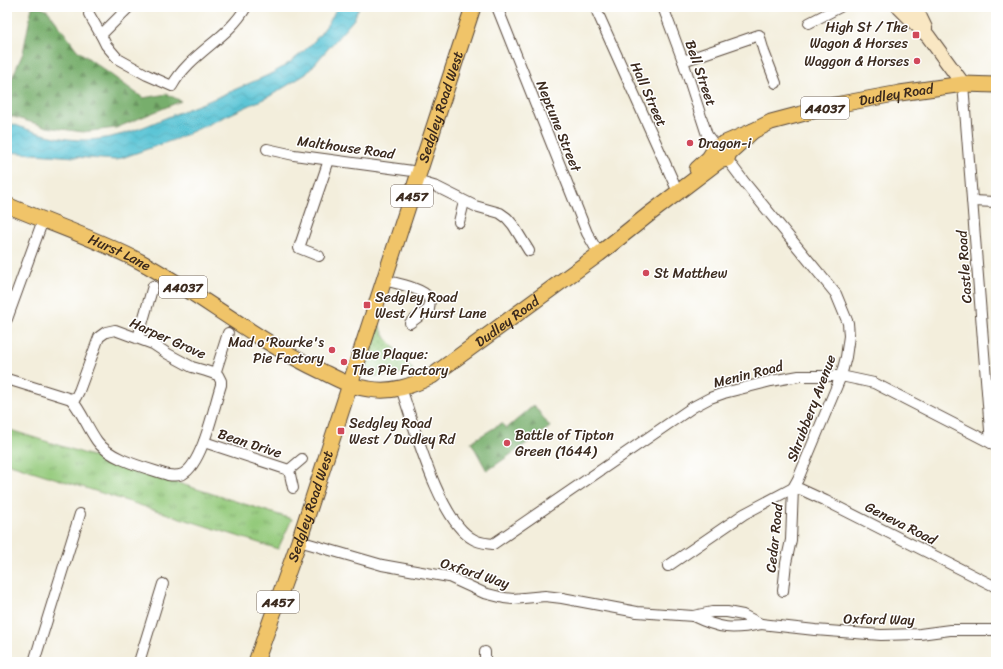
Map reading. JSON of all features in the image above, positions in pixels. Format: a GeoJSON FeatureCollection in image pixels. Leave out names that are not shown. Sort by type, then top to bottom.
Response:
{"type":"FeatureCollection","features":[{"type":"Feature","properties":{"kind":"main road","name":"Sedgley Road West"},"geometry":{"type":"LineString","coordinates":[[256,662],[299,541],[473,7]]}},
{"type":"Feature","properties":{"kind":"main road"},"geometry":{"type":"LineString","coordinates":[[899,7],[928,36],[963,84]]}},
{"type":"Feature","properties":{"kind":"main road"},"geometry":{"type":"LineString","coordinates":[[915,7],[928,36]]}},
{"type":"Feature","properties":{"kind":"main road","name":"Dudley Road"},"geometry":{"type":"LineString","coordinates":[[350,385],[369,390],[385,391],[417,383],[432,376],[599,254],[677,191],[709,158],[721,153],[753,131],[771,122],[835,106],[900,93],[963,84],[996,84]]}},
{"type":"Feature","properties":{"kind":"main road","name":"Hurst Lane"},"geometry":{"type":"LineString","coordinates":[[7,205],[91,239],[139,261],[167,277],[299,361],[350,385]]}},
{"type":"Feature","properties":{"kind":"street"},"geometry":{"type":"LineString","coordinates":[[101,35],[128,7]]}},
{"type":"Feature","properties":{"kind":"street"},"geometry":{"type":"LineString","coordinates":[[89,14],[106,45],[118,59],[147,75],[172,86],[178,74],[222,34],[246,7]]}},
{"type":"Feature","properties":{"kind":"street","name":"Neptune Street"},"geometry":{"type":"LineString","coordinates":[[496,7],[587,233],[599,254]]}},
{"type":"Feature","properties":{"kind":"street","name":"Hall Street"},"geometry":{"type":"LineString","coordinates":[[595,7],[677,191]]}},
{"type":"Feature","properties":{"kind":"street","name":"Bell Street"},"geometry":{"type":"LineString","coordinates":[[663,7],[683,61],[707,135],[721,153]]}},
{"type":"Feature","properties":{"kind":"street"},"geometry":{"type":"LineString","coordinates":[[809,23],[840,7]]}},
{"type":"Feature","properties":{"kind":"street"},"geometry":{"type":"LineString","coordinates":[[683,61],[759,35],[776,82]]}},
{"type":"Feature","properties":{"kind":"street","name":"Castle Road"},"geometry":{"type":"LineString","coordinates":[[963,84],[994,444]]}},
{"type":"Feature","properties":{"kind":"street","name":"Malthouse Road"},"geometry":{"type":"LineString","coordinates":[[267,149],[419,176],[464,202],[500,213],[513,225],[528,251]]}},
{"type":"Feature","properties":{"kind":"street","name":"Shrubbery Avenue"},"geometry":{"type":"LineString","coordinates":[[721,153],[836,294],[848,323],[849,336],[841,376],[793,488]]}},
{"type":"Feature","properties":{"kind":"street"},"geometry":{"type":"LineString","coordinates":[[319,256],[300,248],[329,160]]}},
{"type":"Feature","properties":{"kind":"street"},"geometry":{"type":"LineString","coordinates":[[459,222],[464,202]]}},
{"type":"Feature","properties":{"kind":"street"},"geometry":{"type":"LineString","coordinates":[[972,202],[996,202]]}},
{"type":"Feature","properties":{"kind":"street"},"geometry":{"type":"LineString","coordinates":[[7,318],[43,220]]}},
{"type":"Feature","properties":{"kind":"street"},"geometry":{"type":"LineString","coordinates":[[384,280],[420,290],[427,295],[430,302],[429,309],[410,323]]}},
{"type":"Feature","properties":{"kind":"street"},"geometry":{"type":"LineString","coordinates":[[138,338],[153,286]]}},
{"type":"Feature","properties":{"kind":"street","name":"Harper Grove"},"geometry":{"type":"LineString","coordinates":[[115,330],[138,338],[153,344],[192,368],[218,375],[220,381],[204,442],[194,464],[185,473],[177,476],[168,475],[109,453],[98,443],[77,406],[71,399],[76,397],[79,391],[99,337],[106,332],[115,330]]}},
{"type":"Feature","properties":{"kind":"street"},"geometry":{"type":"LineString","coordinates":[[215,374],[228,333]]}},
{"type":"Feature","properties":{"kind":"street","name":"Menin Road"},"geometry":{"type":"LineString","coordinates":[[401,388],[433,481],[454,521],[472,539],[483,543],[493,544],[693,407],[710,398],[748,386],[799,376],[841,376],[874,384],[994,444]]}},
{"type":"Feature","properties":{"kind":"street"},"geometry":{"type":"LineString","coordinates":[[7,379],[71,399]]}},
{"type":"Feature","properties":{"kind":"street","name":"Bean Drive"},"geometry":{"type":"LineString","coordinates":[[204,442],[289,470]]}},
{"type":"Feature","properties":{"kind":"street","name":"Bean Drive"},"geometry":{"type":"LineString","coordinates":[[289,470],[302,458]]}},
{"type":"Feature","properties":{"kind":"street","name":"Bean Drive"},"geometry":{"type":"LineString","coordinates":[[289,470],[293,488]]}},
{"type":"Feature","properties":{"kind":"street"},"geometry":{"type":"LineString","coordinates":[[668,566],[744,514],[793,488]]}},
{"type":"Feature","properties":{"kind":"street","name":"Geneva Road"},"geometry":{"type":"LineString","coordinates":[[793,488],[800,489],[826,500],[996,587]]}},
{"type":"Feature","properties":{"kind":"street","name":"Cedar Road"},"geometry":{"type":"LineString","coordinates":[[783,591],[786,563],[791,540],[793,488]]}},
{"type":"Feature","properties":{"kind":"street"},"geometry":{"type":"LineString","coordinates":[[34,662],[80,514]]}},
{"type":"Feature","properties":{"kind":"street","name":"Oxford Way"},"geometry":{"type":"LineString","coordinates":[[299,541],[382,565],[449,577],[484,593],[504,598],[513,599],[545,596],[637,612],[693,616],[712,612],[728,612],[743,615],[761,624]]}},
{"type":"Feature","properties":{"kind":"street"},"geometry":{"type":"LineString","coordinates":[[139,662],[163,584]]}},
{"type":"Feature","properties":{"kind":"street","name":"Oxford Way"},"geometry":{"type":"LineString","coordinates":[[693,616],[711,625],[726,628],[741,628],[761,624],[880,635],[920,634],[950,630],[996,630]]}},
{"type":"Feature","properties":{"kind":"green space"},"geometry":{"type":"Polygon","coordinates":[[[32,7],[40,7],[48,11],[77,50],[143,98],[167,94],[181,101],[116,128],[83,132],[47,127],[7,115],[7,89],[23,53],[32,7]]]}},
{"type":"Feature","properties":{"kind":"green space"},"geometry":{"type":"Polygon","coordinates":[[[379,325],[386,338],[413,370],[390,376],[366,376],[364,368],[379,325]]]}},
{"type":"Feature","properties":{"kind":"green space"},"geometry":{"type":"Polygon","coordinates":[[[534,405],[550,427],[487,471],[471,442],[502,423],[506,429],[534,405]]]}},
{"type":"Feature","properties":{"kind":"green space"},"geometry":{"type":"Polygon","coordinates":[[[7,429],[292,519],[278,549],[7,463],[7,429]]]}},
{"type":"Feature","properties":{"kind":"water"},"geometry":{"type":"Polygon","coordinates":[[[337,7],[359,7],[354,19],[306,74],[270,96],[176,139],[116,160],[7,152],[7,122],[37,132],[68,139],[101,139],[123,134],[143,127],[260,79],[286,65],[309,47],[328,24],[337,7]]]}},
{"type":"Feature","properties":{"kind":"place","name":"High St / The Wagon & Horses"},"geometry":{"type":"Point","coordinates":[916,35]}},
{"type":"Feature","properties":{"kind":"place","name":"Waggon & Horses"},"geometry":{"type":"Point","coordinates":[917,61]}},
{"type":"Feature","properties":{"kind":"place","name":"Dragon-i"},"geometry":{"type":"Point","coordinates":[690,143]}},
{"type":"Feature","properties":{"kind":"place","name":"St Matthew"},"geometry":{"type":"Point","coordinates":[646,273]}},
{"type":"Feature","properties":{"kind":"place","name":"Sedgley Road West / Hurst Lane"},"geometry":{"type":"Point","coordinates":[367,305]}},
{"type":"Feature","properties":{"kind":"place","name":"Mad o'Rourke's Pie Factory"},"geometry":{"type":"Point","coordinates":[332,350]}},
{"type":"Feature","properties":{"kind":"place","name":"Blue Plaque: The Pie Factory"},"geometry":{"type":"Point","coordinates":[344,362]}},
{"type":"Feature","properties":{"kind":"place","name":"Sedgley Road West / Dudley Rd"},"geometry":{"type":"Point","coordinates":[341,431]}},
{"type":"Feature","properties":{"kind":"place","name":"Battle of Tipton Green (1644)"},"geometry":{"type":"Point","coordinates":[507,443]}}]}
